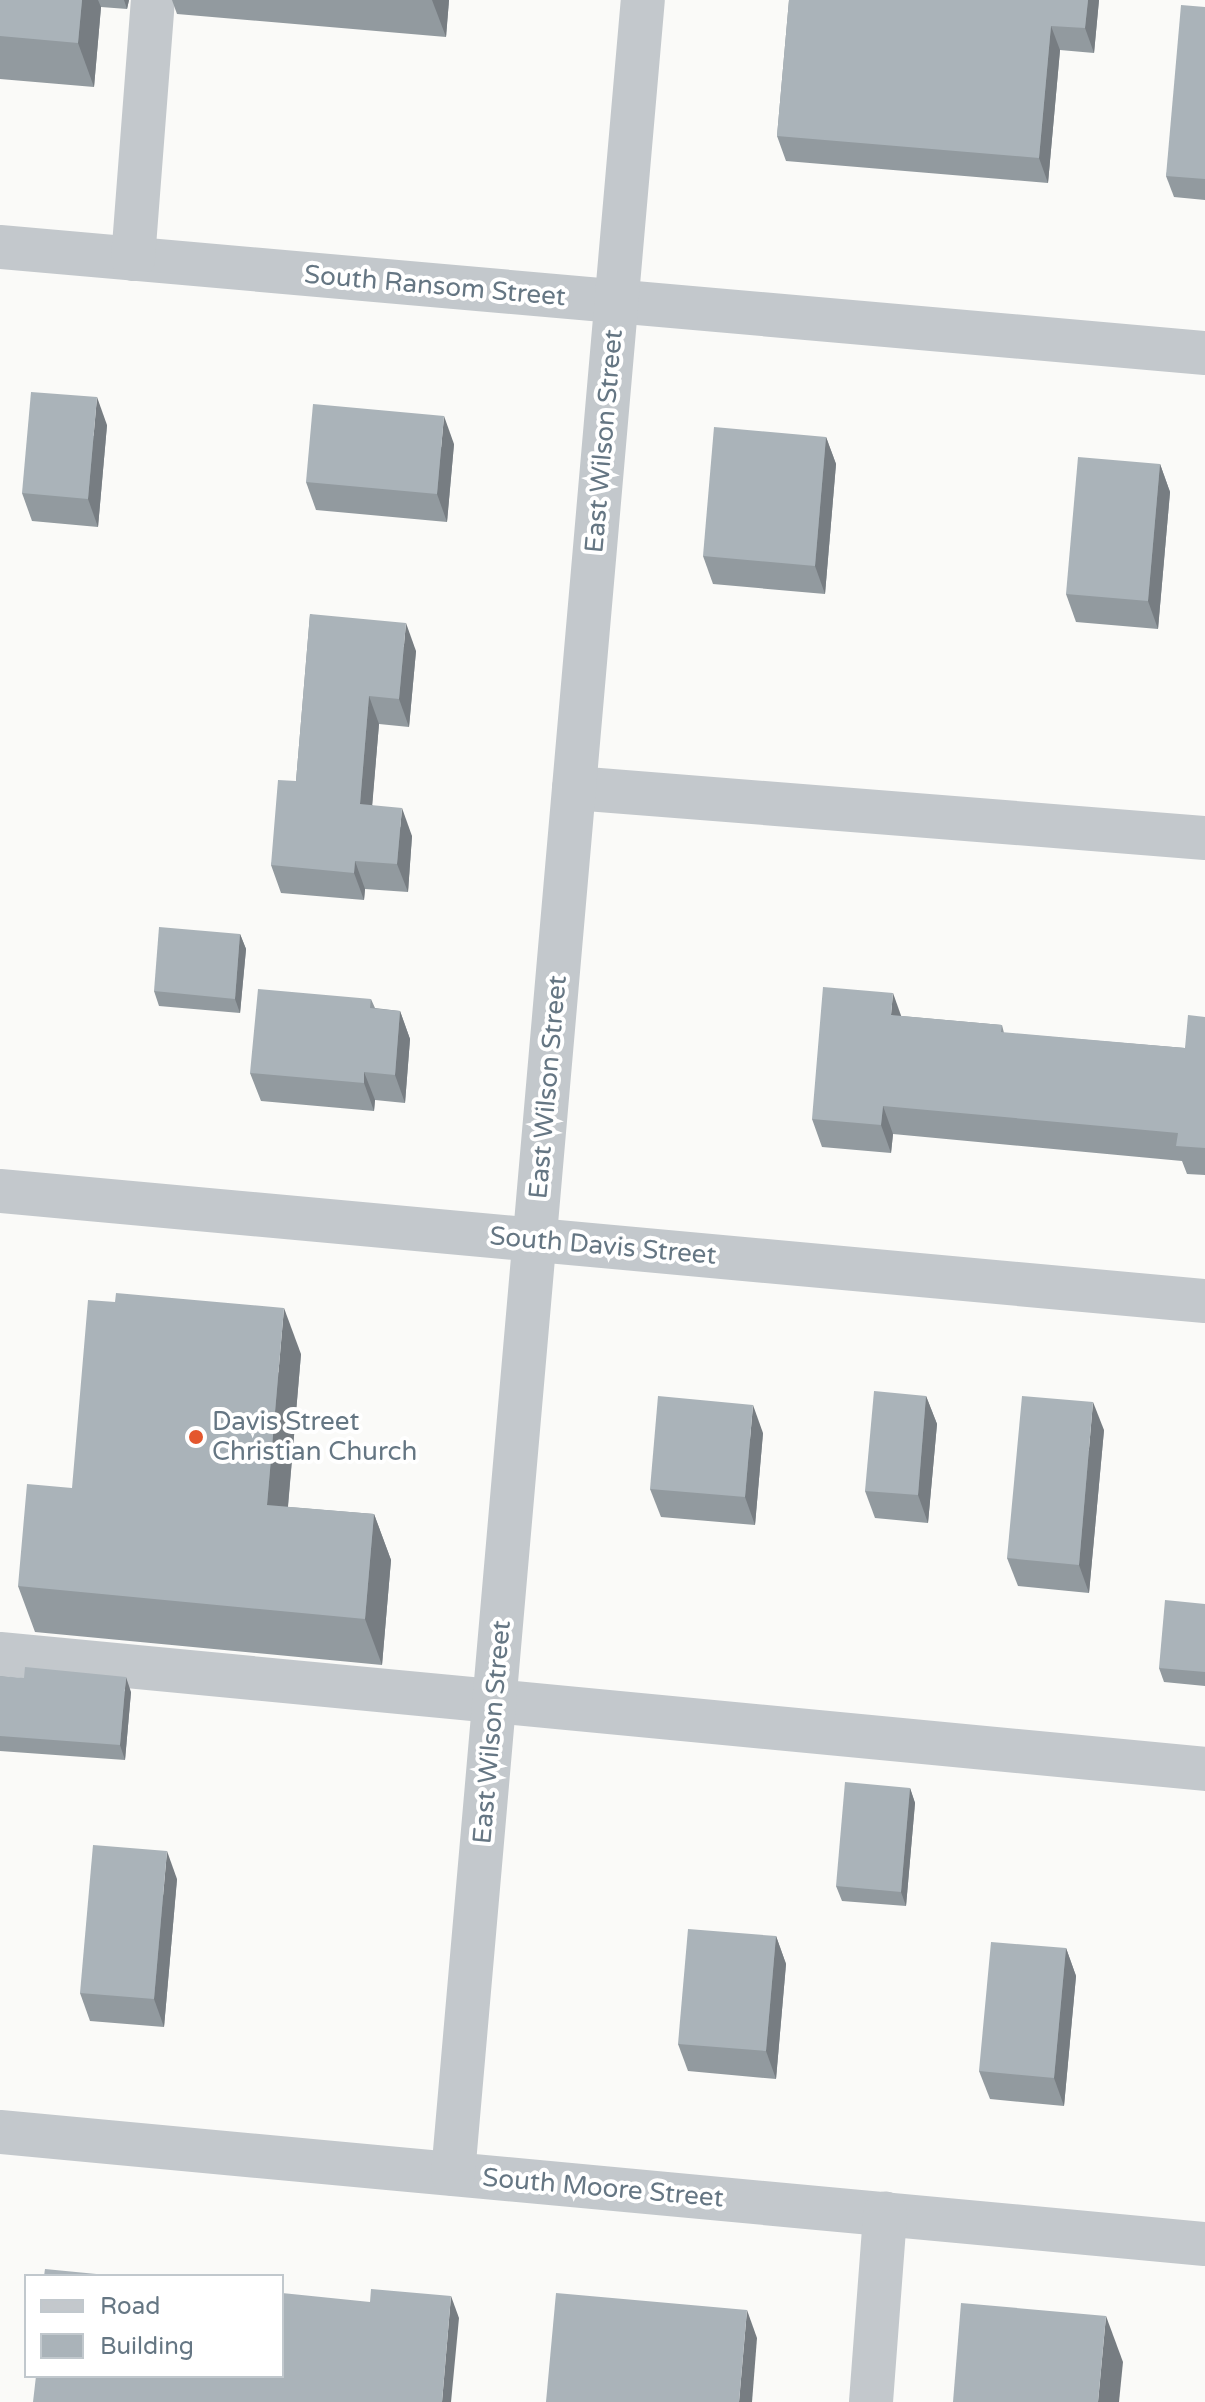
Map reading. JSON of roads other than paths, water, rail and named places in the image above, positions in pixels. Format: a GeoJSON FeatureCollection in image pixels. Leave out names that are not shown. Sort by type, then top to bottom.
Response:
{"type":"FeatureCollection","features":[{"type":"Feature","properties":{"kind":"street"},"geometry":{"type":"LineString","coordinates":[[133,259],[153,0]]}},
{"type":"Feature","properties":{"kind":"street","name":"East Wilson Street"},"geometry":{"type":"LineString","coordinates":[[453,2174],[643,0]]}},
{"type":"Feature","properties":{"kind":"street","name":"South Ransom Street"},"geometry":{"type":"LineString","coordinates":[[0,247],[1205,353]]}},
{"type":"Feature","properties":{"kind":"street"},"geometry":{"type":"LineString","coordinates":[[574,788],[1205,838]]}},
{"type":"Feature","properties":{"kind":"street","name":"South Davis Street"},"geometry":{"type":"LineString","coordinates":[[0,1191],[1205,1301]]}},
{"type":"Feature","properties":{"kind":"street"},"geometry":{"type":"LineString","coordinates":[[0,1654],[1205,1769]]}},
{"type":"Feature","properties":{"kind":"street","name":"South Moore Street"},"geometry":{"type":"LineString","coordinates":[[0,2132],[1205,2244]]}},
{"type":"Feature","properties":{"kind":"street"},"geometry":{"type":"LineString","coordinates":[[871,2402],[885,2214]]}},
{"type":"Feature","properties":{"kind":"place","name":"Davis Street Christian Church"},"geometry":{"type":"Point","coordinates":[196,1437]}}]}
